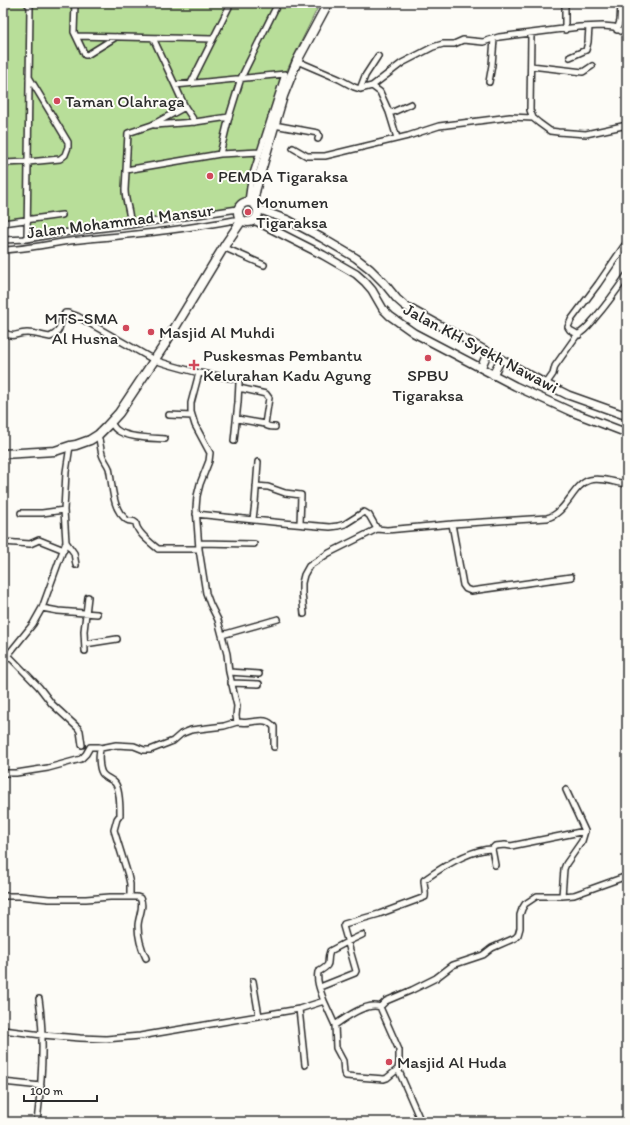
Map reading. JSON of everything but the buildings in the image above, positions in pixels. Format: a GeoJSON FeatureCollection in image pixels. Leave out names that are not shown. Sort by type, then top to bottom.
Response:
{"type":"FeatureCollection","features":[{"type":"Feature","properties":{"kind":"main road"},"geometry":{"type":"LineString","coordinates":[[253,204],[240,205],[238,209],[238,214],[241,219],[246,222],[254,220],[258,214],[253,204],[256,188],[283,96],[297,61],[328,3]]}},
{"type":"Feature","properties":{"kind":"main road","name":"Jalan KH Syekh Nawawi"},"geometry":{"type":"LineString","coordinates":[[253,204],[288,220],[356,258],[370,269],[405,306],[501,360],[568,395],[627,416]]}},
{"type":"Feature","properties":{"kind":"main road"},"geometry":{"type":"LineString","coordinates":[[3,454],[55,451],[76,445],[90,440],[98,435],[111,423],[154,360],[241,219]]}},
{"type":"Feature","properties":{"kind":"main road","name":"Jalan KH Syekh Nawawi"},"geometry":{"type":"LineString","coordinates":[[254,220],[323,255],[356,274],[372,290],[383,309],[414,333],[515,386],[572,412],[627,433]]}},
{"type":"Feature","properties":{"kind":"main road"},"geometry":{"type":"LineString","coordinates":[[481,368],[488,352]]}},
{"type":"Feature","properties":{"kind":"main road"},"geometry":{"type":"LineString","coordinates":[[493,375],[501,360]]}},
{"type":"Feature","properties":{"kind":"street"},"geometry":{"type":"LineString","coordinates":[[27,3],[30,7],[27,239]]}},
{"type":"Feature","properties":{"kind":"street"},"geometry":{"type":"LineString","coordinates":[[75,3],[74,29],[86,55],[117,37]]}},
{"type":"Feature","properties":{"kind":"street"},"geometry":{"type":"LineString","coordinates":[[191,83],[231,3]]}},
{"type":"Feature","properties":{"kind":"street"},"geometry":{"type":"LineString","coordinates":[[220,154],[241,78],[278,3]]}},
{"type":"Feature","properties":{"kind":"street"},"geometry":{"type":"LineString","coordinates":[[565,3],[565,30]]}},
{"type":"Feature","properties":{"kind":"street"},"geometry":{"type":"LineString","coordinates":[[618,30],[621,3]]}},
{"type":"Feature","properties":{"kind":"street"},"geometry":{"type":"LineString","coordinates":[[297,61],[360,89],[372,86],[402,63],[433,47],[443,44],[454,44],[462,40],[483,42],[499,37],[589,27],[614,27],[623,32],[627,32]]}},
{"type":"Feature","properties":{"kind":"street"},"geometry":{"type":"LineString","coordinates":[[570,57],[586,50],[589,27]]}},
{"type":"Feature","properties":{"kind":"street"},"geometry":{"type":"LineString","coordinates":[[531,33],[530,110],[533,118],[550,131],[558,132],[586,134],[627,125]]}},
{"type":"Feature","properties":{"kind":"street"},"geometry":{"type":"LineString","coordinates":[[76,36],[213,39]]}},
{"type":"Feature","properties":{"kind":"street"},"geometry":{"type":"LineString","coordinates":[[153,38],[184,107],[195,122]]}},
{"type":"Feature","properties":{"kind":"street"},"geometry":{"type":"LineString","coordinates":[[489,82],[494,39]]}},
{"type":"Feature","properties":{"kind":"street"},"geometry":{"type":"LineString","coordinates":[[360,89],[365,76],[378,56]]}},
{"type":"Feature","properties":{"kind":"street"},"geometry":{"type":"LineString","coordinates":[[530,66],[579,72],[592,66]]}},
{"type":"Feature","properties":{"kind":"street"},"geometry":{"type":"LineString","coordinates":[[175,85],[285,74],[251,180],[253,204]]}},
{"type":"Feature","properties":{"kind":"street"},"geometry":{"type":"LineString","coordinates":[[3,163],[60,159],[68,148],[68,142],[29,76]]}},
{"type":"Feature","properties":{"kind":"street"},"geometry":{"type":"LineString","coordinates":[[372,86],[380,92],[389,112],[397,138]]}},
{"type":"Feature","properties":{"kind":"street"},"geometry":{"type":"LineString","coordinates":[[389,112],[393,112],[411,104]]}},
{"type":"Feature","properties":{"kind":"street"},"geometry":{"type":"LineString","coordinates":[[130,225],[126,199],[128,133],[152,125],[184,107]]}},
{"type":"Feature","properties":{"kind":"street"},"geometry":{"type":"LineString","coordinates":[[152,125],[195,122],[229,117]]}},
{"type":"Feature","properties":{"kind":"street"},"geometry":{"type":"LineString","coordinates":[[293,148],[307,156],[325,156],[440,126],[510,117],[533,118]]}},
{"type":"Feature","properties":{"kind":"street"},"geometry":{"type":"LineString","coordinates":[[274,125],[318,133],[318,139]]}},
{"type":"Feature","properties":{"kind":"street"},"geometry":{"type":"LineString","coordinates":[[126,170],[220,154],[260,152]]}},
{"type":"Feature","properties":{"kind":"street","name":"Jalan Mohammad Mansur"},"geometry":{"type":"LineString","coordinates":[[3,240],[27,239],[62,232],[130,225],[238,209]]}},
{"type":"Feature","properties":{"kind":"street"},"geometry":{"type":"LineString","coordinates":[[3,223],[62,215]]}},
{"type":"Feature","properties":{"kind":"street","name":"Jalan Mohammad Mansur"},"geometry":{"type":"LineString","coordinates":[[3,250],[156,232],[241,219]]}},
{"type":"Feature","properties":{"kind":"street"},"geometry":{"type":"LineString","coordinates":[[579,335],[570,330],[568,327],[571,320],[624,246]]}},
{"type":"Feature","properties":{"kind":"street"},"geometry":{"type":"LineString","coordinates":[[223,247],[264,266]]}},
{"type":"Feature","properties":{"kind":"street"},"geometry":{"type":"LineString","coordinates":[[546,384],[553,374],[555,366],[579,335],[589,326],[611,300],[627,275]]}},
{"type":"Feature","properties":{"kind":"street"},"geometry":{"type":"LineString","coordinates":[[3,332],[12,336],[33,333],[50,338],[57,334],[62,318],[65,313],[68,312],[154,360],[199,373],[238,379],[239,388],[234,441]]}},
{"type":"Feature","properties":{"kind":"street"},"geometry":{"type":"LineString","coordinates":[[199,373],[191,403],[192,416],[210,453],[209,461],[197,496],[196,514],[199,546],[206,593],[218,620],[227,654],[229,672],[237,706],[237,722]]}},
{"type":"Feature","properties":{"kind":"street"},"geometry":{"type":"LineString","coordinates":[[239,388],[268,395],[269,398],[265,424]]}},
{"type":"Feature","properties":{"kind":"street"},"geometry":{"type":"LineString","coordinates":[[169,415],[192,416]]}},
{"type":"Feature","properties":{"kind":"street"},"geometry":{"type":"LineString","coordinates":[[237,419],[275,427]]}},
{"type":"Feature","properties":{"kind":"street"},"geometry":{"type":"LineString","coordinates":[[111,423],[116,429],[125,434],[143,438],[165,439]]}},
{"type":"Feature","properties":{"kind":"street"},"geometry":{"type":"LineString","coordinates":[[98,435],[102,449],[101,453],[108,467],[118,510],[127,520],[136,522],[136,526],[144,537],[158,549],[254,544]]}},
{"type":"Feature","properties":{"kind":"street"},"geometry":{"type":"LineString","coordinates":[[3,665],[8,654],[33,624],[42,608],[64,550],[66,542],[64,510],[66,472],[70,446]]}},
{"type":"Feature","properties":{"kind":"street"},"geometry":{"type":"LineString","coordinates":[[253,519],[258,462]]}},
{"type":"Feature","properties":{"kind":"street"},"geometry":{"type":"LineString","coordinates":[[304,614],[302,583],[309,566],[329,552],[377,529],[388,530],[547,518],[554,516],[584,482],[599,479],[627,484]]}},
{"type":"Feature","properties":{"kind":"street"},"geometry":{"type":"LineString","coordinates":[[256,486],[268,487],[285,493],[298,494],[301,496],[300,524]]}},
{"type":"Feature","properties":{"kind":"street"},"geometry":{"type":"LineString","coordinates":[[20,513],[42,513],[64,510]]}},
{"type":"Feature","properties":{"kind":"street"},"geometry":{"type":"LineString","coordinates":[[196,514],[300,524],[338,526],[345,524],[364,512],[369,515],[377,529]]}},
{"type":"Feature","properties":{"kind":"street"},"geometry":{"type":"LineString","coordinates":[[452,524],[463,584],[466,590],[471,591],[571,576]]}},
{"type":"Feature","properties":{"kind":"street"},"geometry":{"type":"LineString","coordinates":[[3,542],[30,544],[39,540],[64,550]]}},
{"type":"Feature","properties":{"kind":"street"},"geometry":{"type":"LineString","coordinates":[[66,542],[74,552],[76,565]]}},
{"type":"Feature","properties":{"kind":"street"},"geometry":{"type":"LineString","coordinates":[[85,651],[84,630],[88,597]]}},
{"type":"Feature","properties":{"kind":"street"},"geometry":{"type":"LineString","coordinates":[[42,608],[58,611],[97,614]]}},
{"type":"Feature","properties":{"kind":"street"},"geometry":{"type":"LineString","coordinates":[[222,635],[278,619]]}},
{"type":"Feature","properties":{"kind":"street"},"geometry":{"type":"LineString","coordinates":[[85,644],[117,639]]}},
{"type":"Feature","properties":{"kind":"street"},"geometry":{"type":"LineString","coordinates":[[8,654],[39,687],[52,704],[78,728],[82,745]]}},
{"type":"Feature","properties":{"kind":"street"},"geometry":{"type":"LineString","coordinates":[[229,672],[259,674]]}},
{"type":"Feature","properties":{"kind":"street"},"geometry":{"type":"LineString","coordinates":[[232,683],[259,684]]}},
{"type":"Feature","properties":{"kind":"street"},"geometry":{"type":"LineString","coordinates":[[3,772],[16,773],[48,768],[81,759],[90,747],[101,748],[116,745],[134,746],[144,750],[150,750],[172,741],[181,734],[191,730],[224,726],[237,722],[268,721],[274,727],[274,747]]}},
{"type":"Feature","properties":{"kind":"street"},"geometry":{"type":"LineString","coordinates":[[101,748],[99,752],[99,761],[102,774],[115,783],[118,792],[120,815],[117,819],[114,830],[128,875],[130,897]]}},
{"type":"Feature","properties":{"kind":"street"},"geometry":{"type":"LineString","coordinates":[[562,896],[564,869],[582,841],[585,831],[566,790]]}},
{"type":"Feature","properties":{"kind":"street"},"geometry":{"type":"LineString","coordinates":[[320,987],[355,973],[356,971],[347,942],[343,926],[344,924],[379,914],[425,897],[426,893],[424,880],[468,854],[485,849],[492,849],[495,846],[511,846],[585,831]]}},
{"type":"Feature","properties":{"kind":"street"},"geometry":{"type":"LineString","coordinates":[[492,849],[495,865]]}},
{"type":"Feature","properties":{"kind":"street"},"geometry":{"type":"LineString","coordinates":[[380,1007],[386,1001],[436,978],[453,965],[483,955],[492,948],[515,938],[518,935],[520,928],[520,915],[522,909],[525,904],[537,896],[562,896],[580,893],[627,876]]}},
{"type":"Feature","properties":{"kind":"street"},"geometry":{"type":"LineString","coordinates":[[3,896],[49,899],[137,897],[142,900],[142,908],[138,920],[138,932],[141,947],[146,958]]}},
{"type":"Feature","properties":{"kind":"street"},"geometry":{"type":"LineString","coordinates":[[362,935],[330,950],[328,965],[318,972],[317,976],[324,1001],[335,1024],[336,1048],[343,1061],[344,1073],[346,1076],[384,1079],[398,1069]]}},
{"type":"Feature","properties":{"kind":"street"},"geometry":{"type":"LineString","coordinates":[[253,981],[259,1016]]}},
{"type":"Feature","properties":{"kind":"street"},"geometry":{"type":"LineString","coordinates":[[37,1122],[43,1054],[42,1017],[39,999]]}},
{"type":"Feature","properties":{"kind":"street"},"geometry":{"type":"LineString","coordinates":[[3,1030],[42,1035],[106,1039],[140,1036],[299,1009],[324,1001]]}},
{"type":"Feature","properties":{"kind":"street"},"geometry":{"type":"LineString","coordinates":[[335,1024],[360,1010],[371,1006],[380,1007]]}},
{"type":"Feature","properties":{"kind":"street"},"geometry":{"type":"LineString","coordinates":[[380,1007],[399,1050],[398,1069],[421,1122]]}},
{"type":"Feature","properties":{"kind":"street"},"geometry":{"type":"LineString","coordinates":[[299,1009],[306,1065]]}},
{"type":"Feature","properties":{"kind":"street"},"geometry":{"type":"LineString","coordinates":[[3,1082],[41,1086]]}},
{"type":"Feature","properties":{"kind":"green space"},"geometry":{"type":"Polygon","coordinates":[[[3,3],[320,3],[285,74],[260,152],[248,201],[242,204],[238,209],[27,239],[27,220],[3,223],[3,3]]]}},
{"type":"Feature","properties":{"kind":"place","name":"Taman Olahraga"},"geometry":{"type":"Point","coordinates":[57,101]}},
{"type":"Feature","properties":{"kind":"place","name":"PEMDA Tigaraksa"},"geometry":{"type":"Point","coordinates":[210,176]}},
{"type":"Feature","properties":{"kind":"place","name":"Monumen Tigaraksa"},"geometry":{"type":"Point","coordinates":[248,212]}},
{"type":"Feature","properties":{"kind":"place","name":"MTS-SMA Al Husna"},"geometry":{"type":"Point","coordinates":[126,328]}},
{"type":"Feature","properties":{"kind":"place","name":"Masjid Al Muhdi"},"geometry":{"type":"Point","coordinates":[151,332]}},
{"type":"Feature","properties":{"kind":"place","name":"SPBU Tigaraksa"},"geometry":{"type":"Point","coordinates":[428,358]}},
{"type":"Feature","properties":{"kind":"place","name":"Puskesmas Pembantu Kelurahan Kadu Agung"},"geometry":{"type":"Point","coordinates":[194,365]}},
{"type":"Feature","properties":{"kind":"place","name":"Masjid Al Huda"},"geometry":{"type":"Point","coordinates":[389,1062]}}]}
